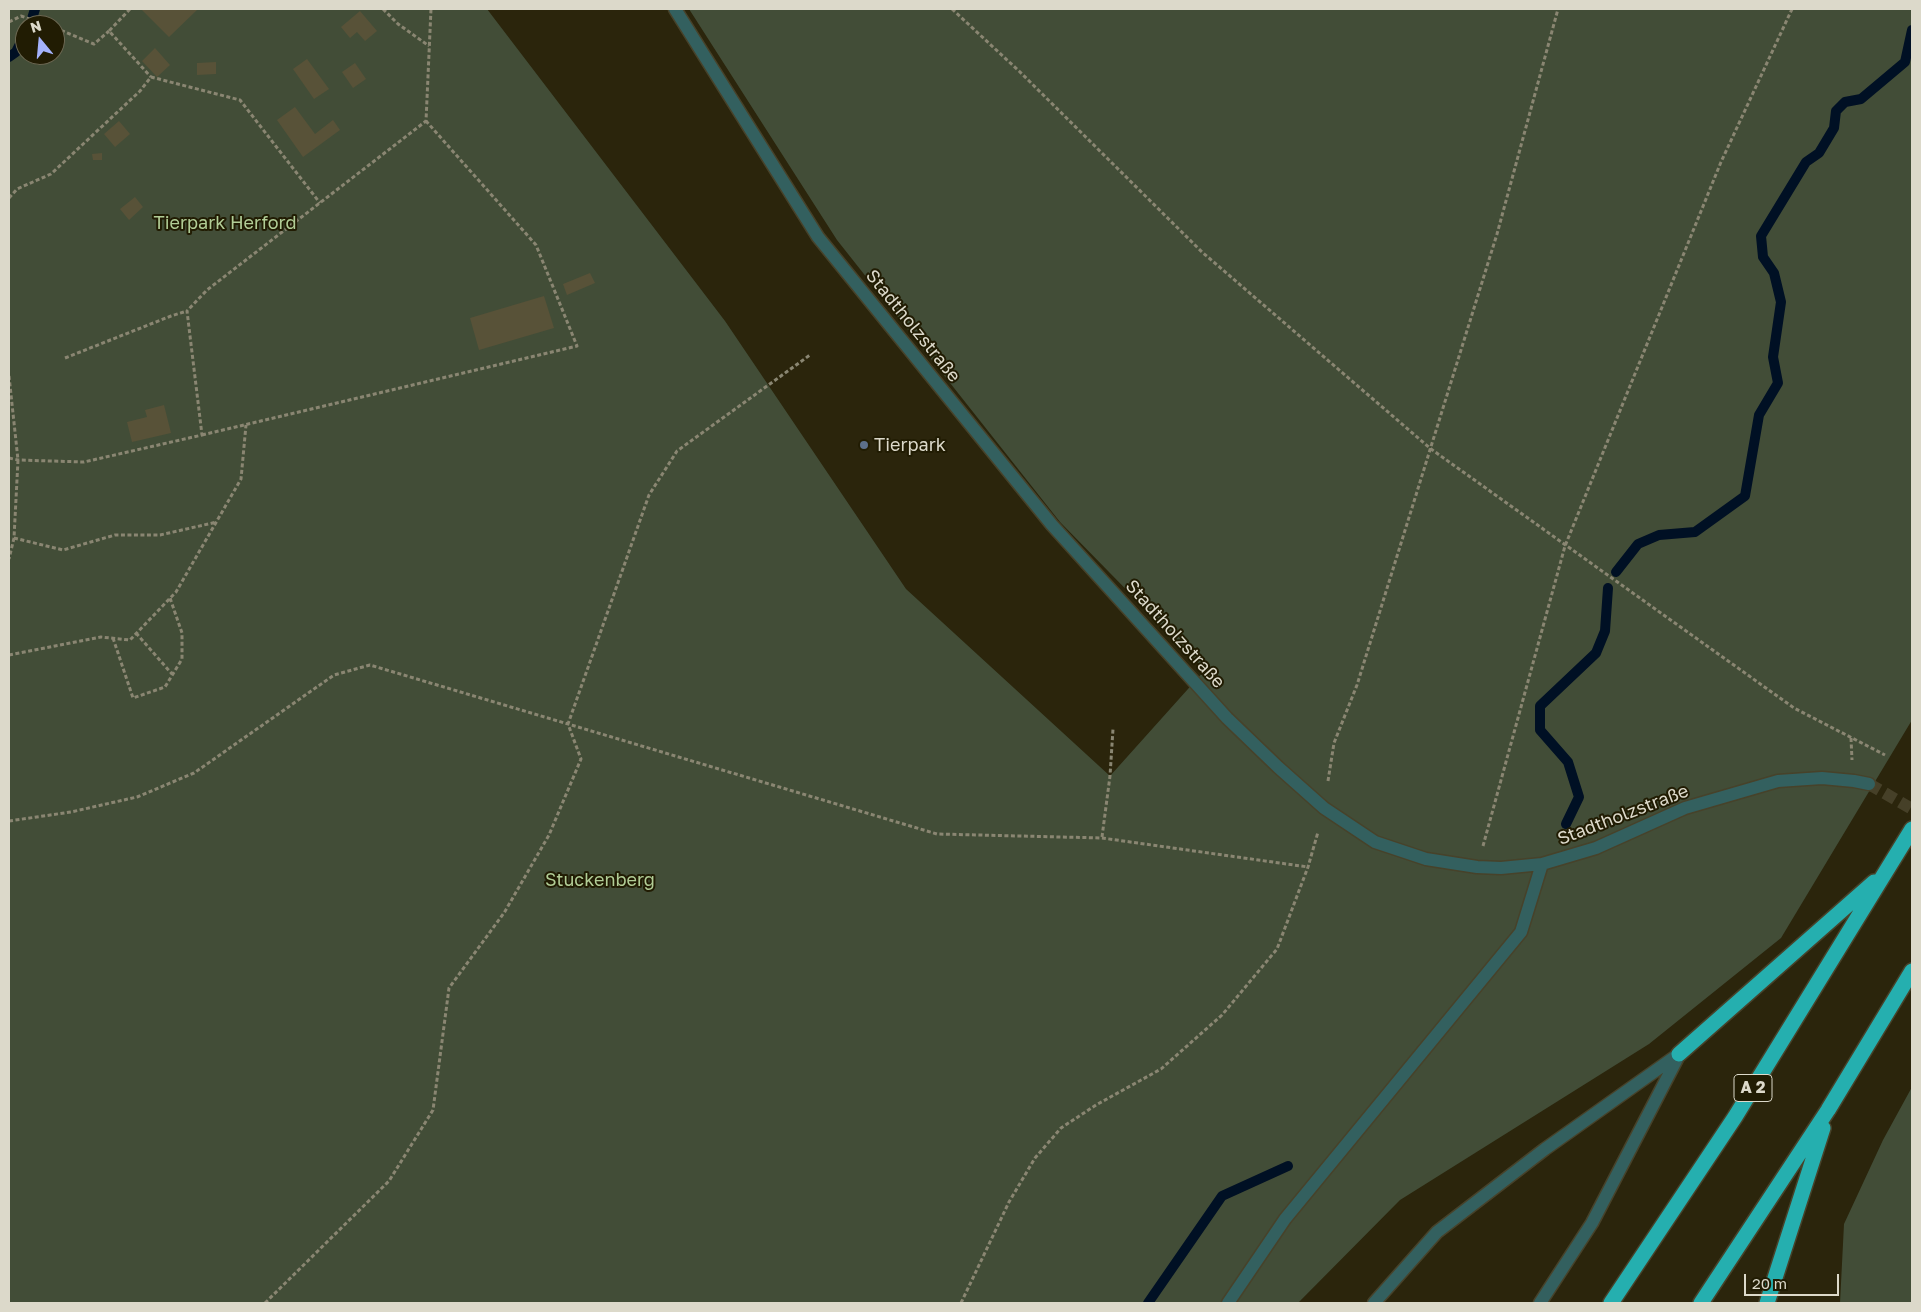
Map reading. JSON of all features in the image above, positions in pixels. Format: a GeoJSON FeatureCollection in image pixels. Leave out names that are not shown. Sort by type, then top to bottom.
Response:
{"type":"FeatureCollection","features":[{"type":"Feature","properties":{"kind":"highway","name":"A 2"},"geometry":{"type":"LineString","coordinates":[[1611,1303],[1735,1118],[1912,829]]}},
{"type":"Feature","properties":{"kind":"highway"},"geometry":{"type":"LineString","coordinates":[[1679,1054],[1888,869]]}},
{"type":"Feature","properties":{"kind":"highway"},"geometry":{"type":"LineString","coordinates":[[1701,1303],[1828,1110],[1912,972]]}},
{"type":"Feature","properties":{"kind":"highway"},"geometry":{"type":"LineString","coordinates":[[1767,1303],[1828,1110]]}},
{"type":"Feature","properties":{"kind":"street","name":"Stadtholzstraße"},"geometry":{"type":"LineString","coordinates":[[675,9],[818,237],[1052,525],[1227,718],[1324,808],[1376,842],[1426,859],[1477,867],[1501,868],[1542,864],[1596,848],[1686,808],[1778,781],[1822,778],[1854,780],[1869,784]]}},
{"type":"Feature","properties":{"kind":"street"},"geometry":{"type":"LineString","coordinates":[[1228,1303],[1286,1219],[1521,932],[1542,864]]}},
{"type":"Feature","properties":{"kind":"street"},"geometry":{"type":"LineString","coordinates":[[1374,1303],[1437,1232],[1545,1150],[1679,1054]]}},
{"type":"Feature","properties":{"kind":"street"},"geometry":{"type":"LineString","coordinates":[[1540,1303],[1592,1223],[1679,1054]]}},
{"type":"Feature","properties":{"kind":"path"},"geometry":{"type":"LineString","coordinates":[[65,32],[94,44],[130,9]]}},
{"type":"Feature","properties":{"kind":"path"},"geometry":{"type":"LineString","coordinates":[[382,9],[398,24],[429,46]]}},
{"type":"Feature","properties":{"kind":"path"},"geometry":{"type":"LineString","coordinates":[[9,458],[18,460],[84,462],[577,346],[536,245],[426,120],[431,9]]}},
{"type":"Feature","properties":{"kind":"path"},"geometry":{"type":"LineString","coordinates":[[952,9],[1019,71],[1202,252],[1431,448],[1565,546],[1794,708],[1885,755]]}},
{"type":"Feature","properties":{"kind":"path"},"geometry":{"type":"LineString","coordinates":[[961,1303],[1009,1202],[1036,1158],[1061,1128],[1161,1069],[1222,1015],[1276,949],[1308,867],[1324,808],[1334,743],[1357,685],[1497,234],[1558,9]]}},
{"type":"Feature","properties":{"kind":"path"},"geometry":{"type":"LineString","coordinates":[[1477,867],[1565,546],[1721,162],[1792,9]]}},
{"type":"Feature","properties":{"kind":"path"},"geometry":{"type":"LineString","coordinates":[[109,31],[151,77],[240,100],[320,203]]}},
{"type":"Feature","properties":{"kind":"path"},"geometry":{"type":"LineString","coordinates":[[9,198],[17,189],[51,174],[140,91],[151,77]]}},
{"type":"Feature","properties":{"kind":"path"},"geometry":{"type":"LineString","coordinates":[[65,358],[187,311],[207,290],[426,120]]}},
{"type":"Feature","properties":{"kind":"path"},"geometry":{"type":"LineString","coordinates":[[187,311],[202,435]]}},
{"type":"Feature","properties":{"kind":"path"},"geometry":{"type":"LineString","coordinates":[[265,1303],[389,1181],[433,1110],[449,988],[504,913],[549,835],[581,759],[568,724],[649,496],[677,451],[810,355]]}},
{"type":"Feature","properties":{"kind":"path"},"geometry":{"type":"LineString","coordinates":[[9,376],[18,460],[14,538],[9,559]]}},
{"type":"Feature","properties":{"kind":"path"},"geometry":{"type":"LineString","coordinates":[[9,655],[101,637],[130,640],[176,592],[241,479],[246,425]]}},
{"type":"Feature","properties":{"kind":"path"},"geometry":{"type":"LineString","coordinates":[[14,538],[63,550],[115,536],[160,535],[217,522]]}},
{"type":"Feature","properties":{"kind":"path"},"geometry":{"type":"LineString","coordinates":[[113,638],[133,698],[165,687],[182,659],[182,633],[170,598]]}},
{"type":"Feature","properties":{"kind":"path"},"geometry":{"type":"LineString","coordinates":[[136,633],[173,674]]}},
{"type":"Feature","properties":{"kind":"path"},"geometry":{"type":"LineString","coordinates":[[9,821],[71,812],[137,797],[194,773],[334,674],[370,665],[937,834],[1102,838],[1308,867]]}},
{"type":"Feature","properties":{"kind":"path"},"geometry":{"type":"LineString","coordinates":[[1102,838],[1110,776],[1113,729]]}},
{"type":"Feature","properties":{"kind":"green space","name":"Stuckenberg"},"geometry":{"type":"Polygon","coordinates":[[[9,9],[487,9],[725,321],[906,589],[1110,776],[1205,670],[1060,522],[837,240],[689,9],[1912,9],[1912,720],[1781,938],[1649,1044],[1400,1200],[1298,1303],[9,1303],[9,9]]]}},
{"type":"Feature","properties":{"kind":"green space"},"geometry":{"type":"Polygon","coordinates":[[[1912,1087],[1912,1303],[1840,1303],[1844,1224],[1883,1140],[1912,1087]]]}},
{"type":"Feature","properties":{"kind":"building"},"geometry":{"type":"Polygon","coordinates":[[[141,9],[196,9],[197,10],[169,37],[141,9]]]}},
{"type":"Feature","properties":{"kind":"building"},"geometry":{"type":"Polygon","coordinates":[[[360,11],[377,31],[365,41],[357,32],[350,38],[341,27],[360,11]]]}},
{"type":"Feature","properties":{"kind":"building"},"geometry":{"type":"Polygon","coordinates":[[[155,48],[170,65],[157,77],[142,61],[155,48]]]}},
{"type":"Feature","properties":{"kind":"building"},"geometry":{"type":"Polygon","coordinates":[[[307,59],[329,89],[314,99],[293,69],[307,59]]]}},
{"type":"Feature","properties":{"kind":"building"},"geometry":{"type":"Polygon","coordinates":[[[216,62],[216,74],[197,75],[197,63],[216,62]]]}},
{"type":"Feature","properties":{"kind":"building"},"geometry":{"type":"Polygon","coordinates":[[[355,63],[366,79],[353,88],[342,72],[355,63]]]}},
{"type":"Feature","properties":{"kind":"building"},"geometry":{"type":"Polygon","coordinates":[[[295,107],[315,134],[333,120],[340,130],[303,157],[277,120],[295,107]]]}},
{"type":"Feature","properties":{"kind":"building"},"geometry":{"type":"Polygon","coordinates":[[[119,121],[130,134],[115,147],[104,134],[119,121]]]}},
{"type":"Feature","properties":{"kind":"building"},"geometry":{"type":"Polygon","coordinates":[[[102,153],[102,160],[93,160],[92,154],[102,153]]]}},
{"type":"Feature","properties":{"kind":"building"},"geometry":{"type":"Polygon","coordinates":[[[135,197],[143,207],[129,220],[120,209],[135,197]]]}},
{"type":"Feature","properties":{"kind":"building"},"geometry":{"type":"Polygon","coordinates":[[[590,273],[595,283],[567,295],[563,284],[590,273]]]}},
{"type":"Feature","properties":{"kind":"building"},"geometry":{"type":"Polygon","coordinates":[[[544,296],[554,328],[479,350],[470,318],[544,296]]]}},
{"type":"Feature","properties":{"kind":"building"},"geometry":{"type":"Polygon","coordinates":[[[164,405],[171,433],[132,442],[127,422],[147,417],[145,410],[164,405]]]}},
{"type":"Feature","properties":{"kind":"waterway"},"geometry":{"type":"LineString","coordinates":[[33,15],[35,9]]}},
{"type":"Feature","properties":{"kind":"waterway"},"geometry":{"type":"LineString","coordinates":[[1616,572],[1638,544],[1659,535],[1695,532],[1745,496],[1759,415],[1778,383],[1773,357],[1781,302],[1774,273],[1763,257],[1761,236],[1806,162],[1819,153],[1834,128],[1836,111],[1845,102],[1861,99],[1905,62],[1912,30]]}},
{"type":"Feature","properties":{"kind":"waterway"},"geometry":{"type":"LineString","coordinates":[[9,57],[15,53]]}},
{"type":"Feature","properties":{"kind":"waterway"},"geometry":{"type":"LineString","coordinates":[[1566,824],[1579,797],[1568,762],[1540,730],[1540,706],[1596,653],[1605,631],[1608,588]]}},
{"type":"Feature","properties":{"kind":"waterway"},"geometry":{"type":"LineString","coordinates":[[1148,1303],[1222,1196],[1288,1166]]}},
{"type":"Feature","properties":{"kind":"tunnel"},"geometry":{"type":"LineString","coordinates":[[1869,784],[1912,809]]}},
{"type":"Feature","properties":{"kind":"place","name":"Tierpark"},"geometry":{"type":"Point","coordinates":[864,445]}},
{"type":"Feature","properties":{"kind":"park label","name":"Tierpark Herford"},"geometry":{"type":"Point","coordinates":[225,223]}}]}
